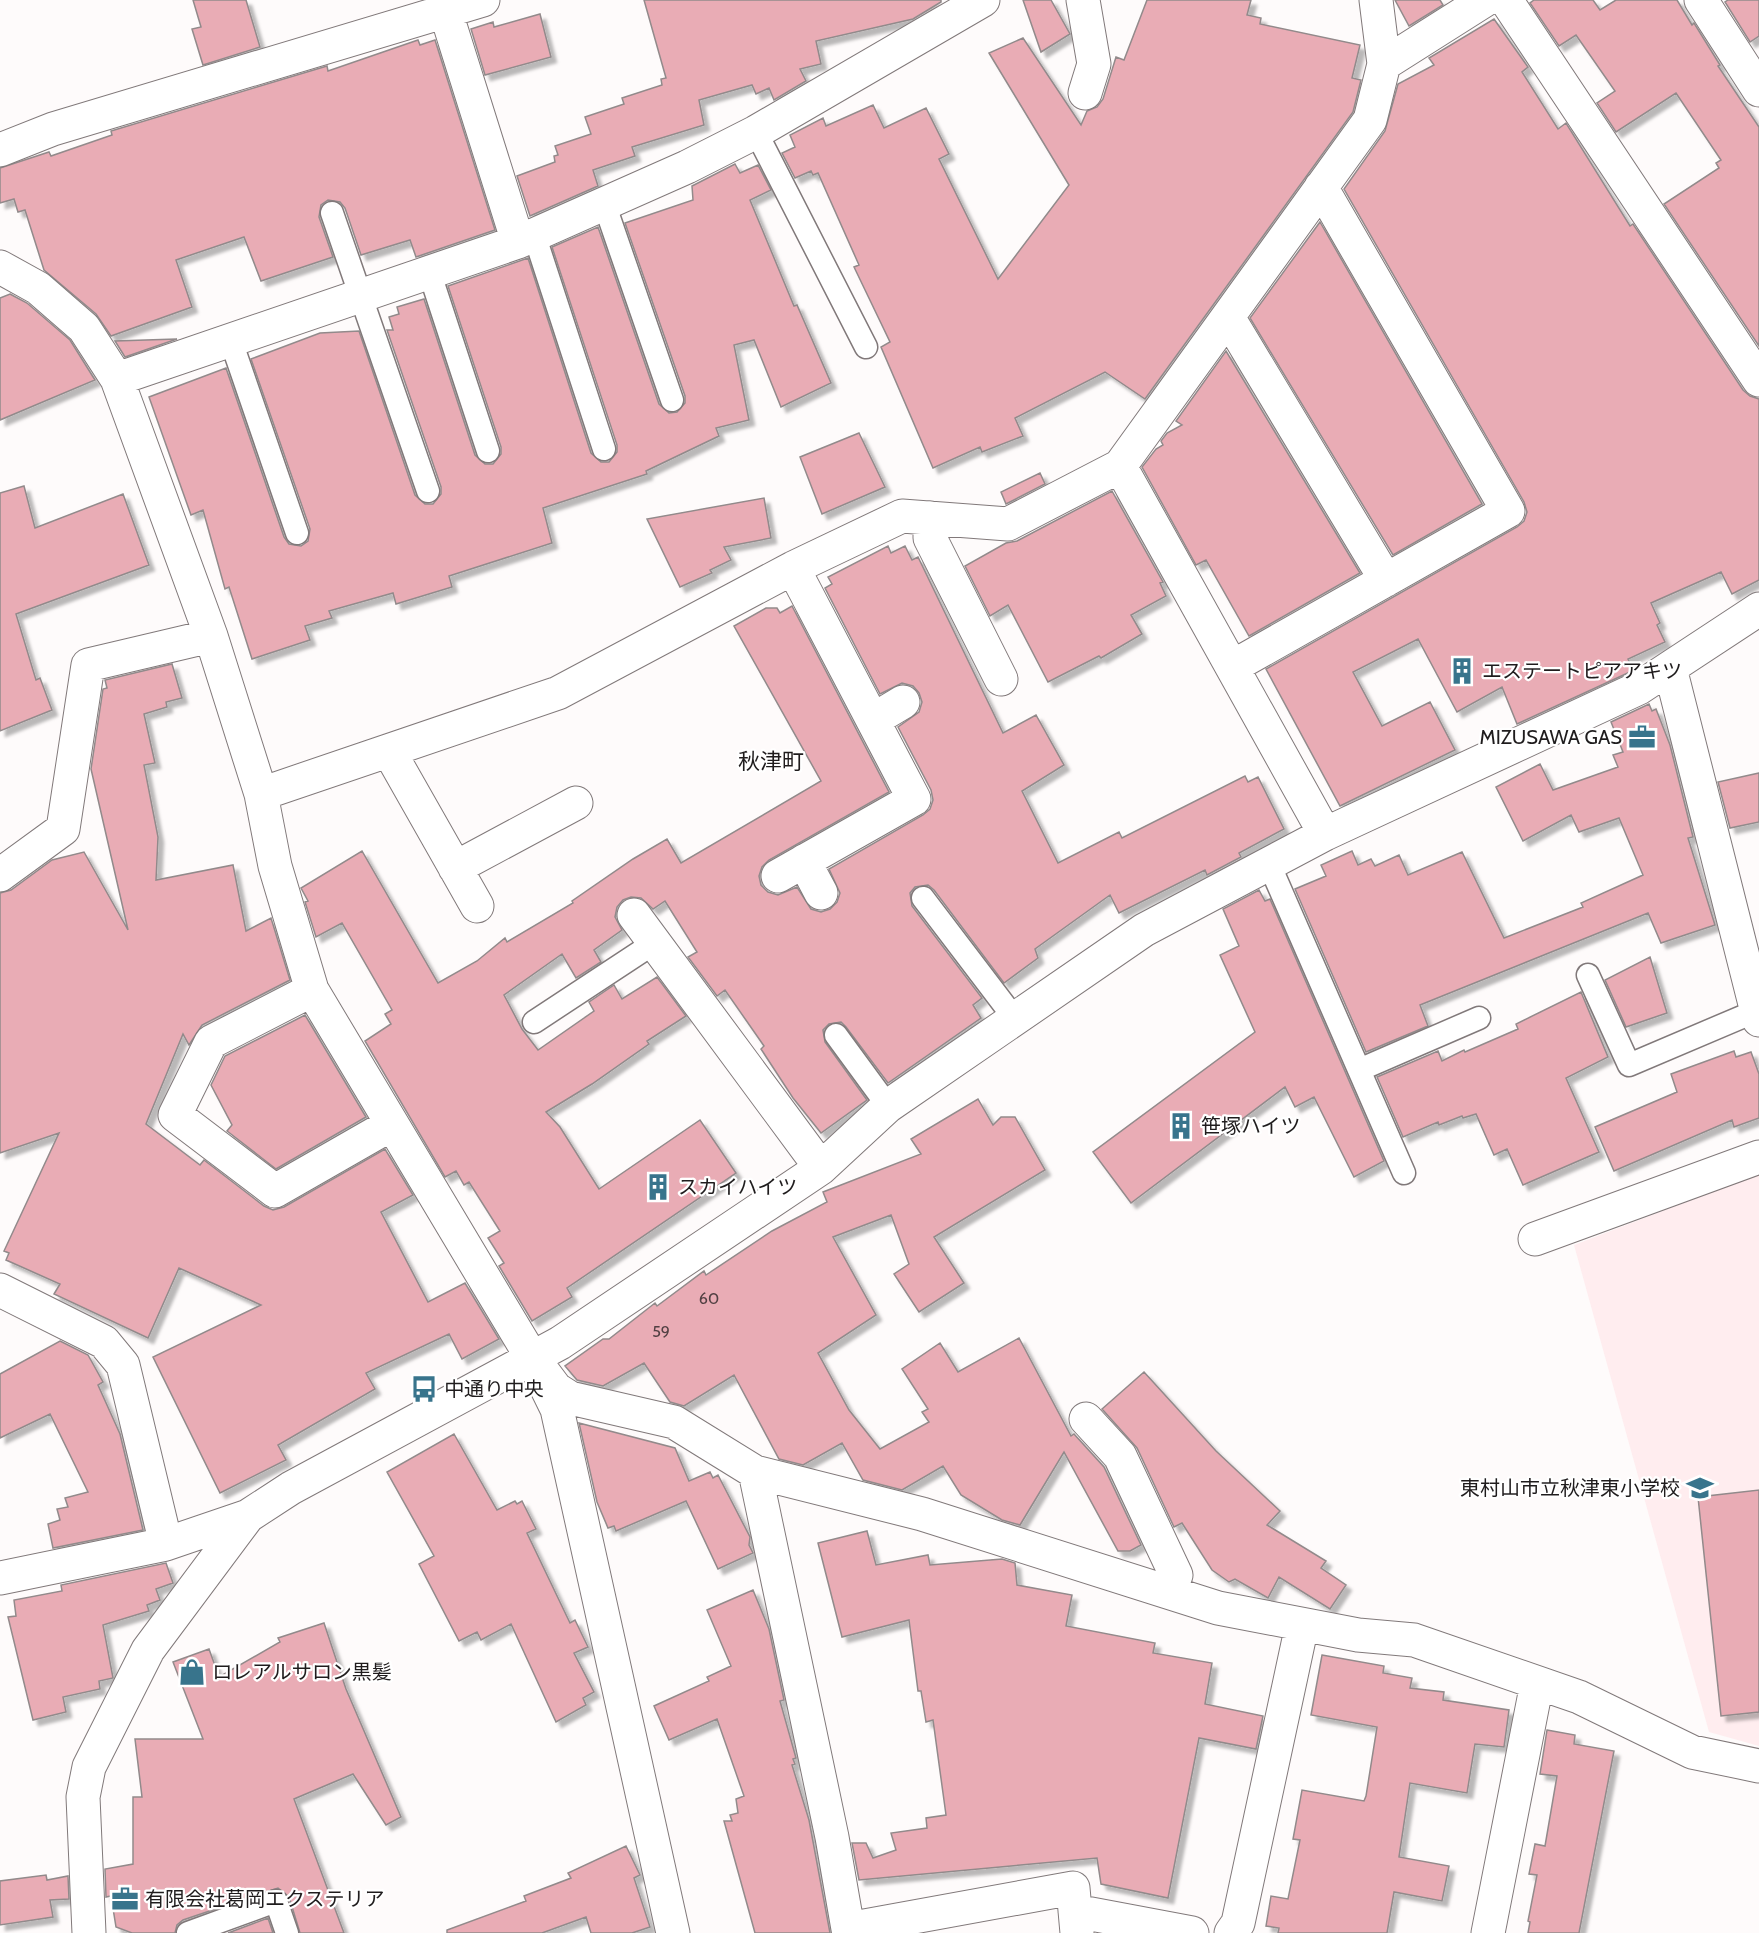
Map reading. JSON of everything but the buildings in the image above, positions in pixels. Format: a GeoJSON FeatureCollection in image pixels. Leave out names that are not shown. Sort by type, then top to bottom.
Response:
{"type":"FeatureCollection","features":[{"type":"Feature","properties":{"kind":"street"},"geometry":{"type":"LineString","coordinates":[[0,150],[53,129],[443,6],[483,0]]}},
{"type":"Feature","properties":{"kind":"street"},"geometry":{"type":"LineString","coordinates":[[117,379],[526,238],[756,132],[933,14],[983,0]]}},
{"type":"Feature","properties":{"kind":"street"},"geometry":{"type":"LineString","coordinates":[[1083,0],[1094,64],[1085,93]]}},
{"type":"Feature","properties":{"kind":"street"},"geometry":{"type":"LineString","coordinates":[[261,794],[558,693],[793,568],[902,516],[1008,524],[1120,466],[1370,120],[1384,64],[1376,0]]}},
{"type":"Feature","properties":{"kind":"street"},"geometry":{"type":"LineString","coordinates":[[1384,64],[1485,0]]}},
{"type":"Feature","properties":{"kind":"street"},"geometry":{"type":"LineString","coordinates":[[1506,0],[1759,380]]}},
{"type":"Feature","properties":{"kind":"street"},"geometry":{"type":"LineString","coordinates":[[1701,0],[1759,90]]}},
{"type":"Feature","properties":{"kind":"street"},"geometry":{"type":"LineString","coordinates":[[443,6],[526,238]]}},
{"type":"Feature","properties":{"kind":"street"},"geometry":{"type":"LineString","coordinates":[[1232,667],[1508,511],[1321,187]]}},
{"type":"Feature","properties":{"kind":"street"},"geometry":{"type":"LineString","coordinates":[[0,267],[38,288],[84,328],[117,379],[211,636],[261,794],[275,866],[312,990],[532,1358],[556,1409],[673,1933]]}},
{"type":"Feature","properties":{"kind":"street"},"geometry":{"type":"LineString","coordinates":[[1228,316],[1386,580]]}},
{"type":"Feature","properties":{"kind":"street"},"geometry":{"type":"LineString","coordinates":[[1120,466],[1325,834]]}},
{"type":"Feature","properties":{"kind":"street"},"geometry":{"type":"LineString","coordinates":[[930,518],[930,538],[1001,679]]}},
{"type":"Feature","properties":{"kind":"street"},"geometry":{"type":"LineString","coordinates":[[793,568],[914,799],[791,868],[821,893]]}},
{"type":"Feature","properties":{"kind":"street"},"geometry":{"type":"LineString","coordinates":[[0,1578],[166,1544],[248,1516],[291,1488],[560,1343],[821,1168],[888,1106],[1144,930],[1270,866],[1325,834],[1639,688],[1759,609]]}},
{"type":"Feature","properties":{"kind":"street"},"geometry":{"type":"LineString","coordinates":[[0,875],[63,829],[88,665],[211,636]]}},
{"type":"Feature","properties":{"kind":"street"},"geometry":{"type":"LineString","coordinates":[[1670,668],[1758,1016]]}},
{"type":"Feature","properties":{"kind":"street"},"geometry":{"type":"LineString","coordinates":[[873,720],[903,702]]}},
{"type":"Feature","properties":{"kind":"street"},"geometry":{"type":"LineString","coordinates":[[389,751],[477,906]]}},
{"type":"Feature","properties":{"kind":"street"},"geometry":{"type":"LineString","coordinates":[[455,868],[576,803]]}},
{"type":"Feature","properties":{"kind":"street"},"geometry":{"type":"LineString","coordinates":[[634,915],[821,1168]]}},
{"type":"Feature","properties":{"kind":"street"},"geometry":{"type":"LineString","coordinates":[[312,990],[211,1042],[175,1115],[275,1191],[392,1124]]}},
{"type":"Feature","properties":{"kind":"street"},"geometry":{"type":"LineString","coordinates":[[1535,1239],[1759,1157]]}},
{"type":"Feature","properties":{"kind":"street"},"geometry":{"type":"LineString","coordinates":[[0,1290],[104,1342],[123,1365],[166,1544]]}},
{"type":"Feature","properties":{"kind":"street"},"geometry":{"type":"LineString","coordinates":[[532,1358],[556,1389],[570,1398],[674,1422],[754,1472],[922,1514],[1218,1608],[1358,1635],[1414,1640],[1579,1697],[1692,1752],[1759,1766]]}},
{"type":"Feature","properties":{"kind":"street"},"geometry":{"type":"LineString","coordinates":[[1086,1419],[1120,1456],[1176,1575],[1170,1592]]}},
{"type":"Feature","properties":{"kind":"street"},"geometry":{"type":"LineString","coordinates":[[754,1472],[832,1837],[848,1931],[1073,1888],[1076,1922],[1192,1933]]}},
{"type":"Feature","properties":{"kind":"street"},"geometry":{"type":"LineString","coordinates":[[89,1933],[83,1797],[89,1767],[148,1650],[248,1516]]}},
{"type":"Feature","properties":{"kind":"street"},"geometry":{"type":"LineString","coordinates":[[1232,1933],[1238,1923],[1302,1625]]}},
{"type":"Feature","properties":{"kind":"street"},"geometry":{"type":"LineString","coordinates":[[1488,1933],[1537,1683]]}},
{"type":"Feature","properties":{"kind":"lane"},"geometry":{"type":"LineString","coordinates":[[756,132],[866,347]]}},
{"type":"Feature","properties":{"kind":"lane"},"geometry":{"type":"LineString","coordinates":[[604,203],[672,400]]}},
{"type":"Feature","properties":{"kind":"lane"},"geometry":{"type":"LineString","coordinates":[[332,213],[362,294],[428,491]]}},
{"type":"Feature","properties":{"kind":"lane"},"geometry":{"type":"LineString","coordinates":[[526,238],[603,449]]}},
{"type":"Feature","properties":{"kind":"lane"},"geometry":{"type":"LineString","coordinates":[[429,272],[488,451]]}},
{"type":"Feature","properties":{"kind":"lane"},"geometry":{"type":"LineString","coordinates":[[231,338],[297,533]]}},
{"type":"Feature","properties":{"kind":"lane"},"geometry":{"type":"LineString","coordinates":[[1270,866],[1404,1173]]}},
{"type":"Feature","properties":{"kind":"lane"},"geometry":{"type":"LineString","coordinates":[[923,898],[1015,1019]]}},
{"type":"Feature","properties":{"kind":"lane"},"geometry":{"type":"LineString","coordinates":[[534,1022],[654,943]]}},
{"type":"Feature","properties":{"kind":"lane"},"geometry":{"type":"LineString","coordinates":[[1588,975],[1629,1065],[1758,1016]]}},
{"type":"Feature","properties":{"kind":"lane"},"geometry":{"type":"LineString","coordinates":[[1359,1070],[1479,1018]]}},
{"type":"Feature","properties":{"kind":"lane"},"geometry":{"type":"LineString","coordinates":[[836,1035],[888,1106]]}},
{"type":"Feature","properties":{"kind":"lane"},"geometry":{"type":"LineString","coordinates":[[188,1933],[276,1901],[287,1933]]}},
{"type":"Feature","properties":{"kind":"shaded area","name":"東村山市立秋津東小学校"},"geometry":{"type":"Polygon","coordinates":[[[1759,1174],[1759,1746],[1709,1732],[1574,1245],[1759,1174]]]}},
{"type":"Feature","properties":{"kind":"place","name":"エステートピアアキツ"},"geometry":{"type":"Point","coordinates":[1462,671]}},
{"type":"Feature","properties":{"kind":"place","name":"MIZUSAWA GAS"},"geometry":{"type":"Point","coordinates":[1642,737]}},
{"type":"Feature","properties":{"kind":"place","name":"笹塚ハイツ"},"geometry":{"type":"Point","coordinates":[1181,1126]}},
{"type":"Feature","properties":{"kind":"place","name":"スカイハイツ"},"geometry":{"type":"Point","coordinates":[658,1187]}},
{"type":"Feature","properties":{"kind":"place","name":"中通り中央"},"geometry":{"type":"Point","coordinates":[424,1389]}},
{"type":"Feature","properties":{"kind":"place","name":"東村山市立秋津東小学校"},"geometry":{"type":"Point","coordinates":[1700,1488]}},
{"type":"Feature","properties":{"kind":"place","name":"ロレアルサロン黒髪"},"geometry":{"type":"Point","coordinates":[192,1672]}},
{"type":"Feature","properties":{"kind":"place","name":"有限会社葛岡エクステリア"},"geometry":{"type":"Point","coordinates":[125,1899]}},
{"type":"Feature","properties":{"kind":"district","name":"秋津町"},"geometry":{"type":"Point","coordinates":[771,761]}}]}
